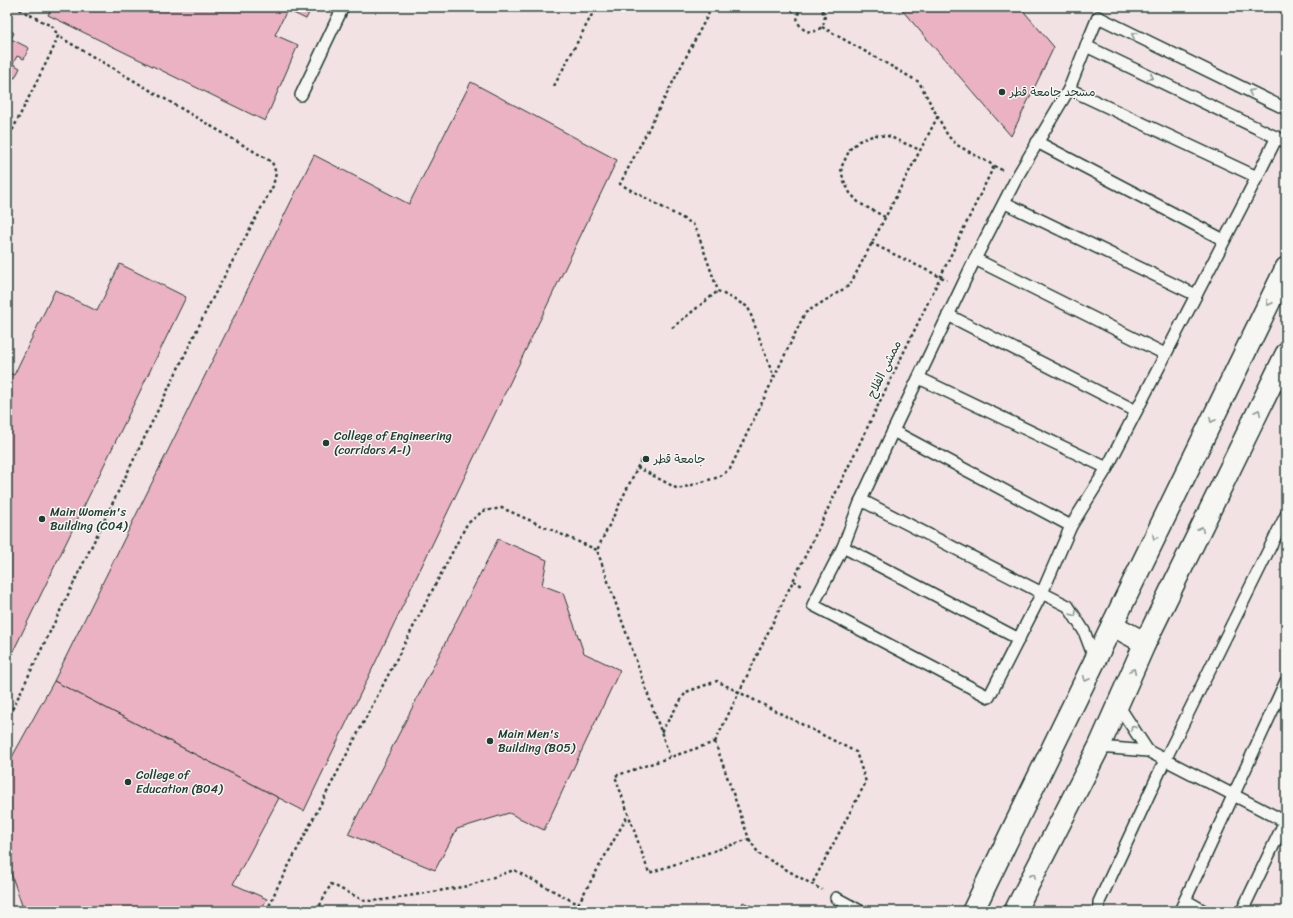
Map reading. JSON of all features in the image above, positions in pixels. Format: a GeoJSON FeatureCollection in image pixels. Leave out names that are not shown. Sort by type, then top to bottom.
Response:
{"type":"FeatureCollection","features":[{"type":"Feature","properties":{"kind":"street"},"geometry":{"type":"LineString","coordinates":[[973,911],[1286,268]]}},
{"type":"Feature","properties":{"kind":"street"},"geometry":{"type":"LineString","coordinates":[[1015,911],[1099,747],[1145,643],[1286,354]]}},
{"type":"Feature","properties":{"kind":"street"},"geometry":{"type":"LineString","coordinates":[[1112,625],[1145,643]]}},
{"type":"Feature","properties":{"kind":"lane"},"geometry":{"type":"LineString","coordinates":[[301,95],[343,7]]}},
{"type":"Feature","properties":{"kind":"lane"},"geometry":{"type":"LineString","coordinates":[[1086,46],[1281,140],[1256,177],[1107,468],[1071,526],[1042,593],[989,697],[813,605],[842,547],[861,500],[975,260],[1017,177],[1069,89],[1086,46],[1098,17],[1286,109]]}},
{"type":"Feature","properties":{"kind":"lane"},"geometry":{"type":"LineString","coordinates":[[1069,89],[1256,177]]}},
{"type":"Feature","properties":{"kind":"lane"},"geometry":{"type":"LineString","coordinates":[[1037,142],[1224,240]]}},
{"type":"Feature","properties":{"kind":"lane"},"geometry":{"type":"LineString","coordinates":[[1005,203],[1196,294]]}},
{"type":"Feature","properties":{"kind":"lane"},"geometry":{"type":"LineString","coordinates":[[975,260],[1165,354]]}},
{"type":"Feature","properties":{"kind":"lane"},"geometry":{"type":"LineString","coordinates":[[948,315],[1136,411]]}},
{"type":"Feature","properties":{"kind":"lane"},"geometry":{"type":"LineString","coordinates":[[919,378],[1107,468]]}},
{"type":"Feature","properties":{"kind":"lane"},"geometry":{"type":"LineString","coordinates":[[893,431],[1071,526]]}},
{"type":"Feature","properties":{"kind":"lane"},"geometry":{"type":"LineString","coordinates":[[861,500],[1068,606],[1084,631],[1095,660]]}},
{"type":"Feature","properties":{"kind":"lane"},"geometry":{"type":"LineString","coordinates":[[1099,911],[1099,902],[1165,760],[1286,515]]}},
{"type":"Feature","properties":{"kind":"lane"},"geometry":{"type":"LineString","coordinates":[[842,547],[1019,639]]}},
{"type":"Feature","properties":{"kind":"lane"},"geometry":{"type":"LineString","coordinates":[[1180,911],[1286,681]]}},
{"type":"Feature","properties":{"kind":"lane"},"geometry":{"type":"LineString","coordinates":[[1118,705],[1148,751]]}},
{"type":"Feature","properties":{"kind":"lane"},"geometry":{"type":"LineString","coordinates":[[1099,747],[1148,751],[1286,821],[1242,911]]}},
{"type":"Feature","properties":{"kind":"lane"},"geometry":{"type":"LineString","coordinates":[[836,898],[860,911]]}},
{"type":"Feature","properties":{"kind":"lane"},"geometry":{"type":"LineString","coordinates":[[1184,900],[1204,911]]}},
{"type":"Feature","properties":{"kind":"path"},"geometry":{"type":"LineString","coordinates":[[7,720],[210,304],[273,186],[276,173],[272,162],[58,36],[53,27],[15,7]]}},
{"type":"Feature","properties":{"kind":"path"},"geometry":{"type":"LineString","coordinates":[[554,86],[596,7]]}},
{"type":"Feature","properties":{"kind":"path"},"geometry":{"type":"LineString","coordinates":[[712,7],[620,184],[692,224],[697,231],[718,291],[748,308],[774,378]]}},
{"type":"Feature","properties":{"kind":"path"},"geometry":{"type":"LineString","coordinates":[[786,7],[798,13]]}},
{"type":"Feature","properties":{"kind":"path"},"geometry":{"type":"LineString","coordinates":[[803,7],[798,13],[797,21],[801,28],[808,32],[816,31],[822,27],[825,19],[823,11],[819,7]]}},
{"type":"Feature","properties":{"kind":"path"},"geometry":{"type":"LineString","coordinates":[[822,27],[919,82],[948,136],[957,145],[1017,177]]}},
{"type":"Feature","properties":{"kind":"path"},"geometry":{"type":"LineString","coordinates":[[7,141],[54,47],[58,36]]}},
{"type":"Feature","properties":{"kind":"path"},"geometry":{"type":"LineString","coordinates":[[637,467],[678,489],[719,477],[730,469],[805,313],[850,285],[938,116]]}},
{"type":"Feature","properties":{"kind":"path"},"geometry":{"type":"LineString","coordinates":[[885,217],[859,203],[850,193],[843,180],[841,168],[850,149],[859,141],[875,135],[888,136],[920,150]]}},
{"type":"Feature","properties":{"kind":"path","name":"ممشى الفلاح"},"geometry":{"type":"LineString","coordinates":[[715,742],[994,166]]}},
{"type":"Feature","properties":{"kind":"path"},"geometry":{"type":"LineString","coordinates":[[872,243],[962,287]]}},
{"type":"Feature","properties":{"kind":"path"},"geometry":{"type":"LineString","coordinates":[[672,328],[718,291]]}},
{"type":"Feature","properties":{"kind":"path"},"geometry":{"type":"LineString","coordinates":[[641,460],[597,550],[670,757]]}},
{"type":"Feature","properties":{"kind":"path"},"geometry":{"type":"LineString","coordinates":[[267,911],[276,890],[467,524],[483,511],[502,508],[597,550]]}},
{"type":"Feature","properties":{"kind":"path"},"geometry":{"type":"LineString","coordinates":[[661,732],[686,692],[717,682],[740,692],[856,752],[866,782],[812,884]]}},
{"type":"Feature","properties":{"kind":"path"},"geometry":{"type":"LineString","coordinates":[[749,839],[649,873],[615,776],[715,742],[749,839],[760,854],[836,898]]}},
{"type":"Feature","properties":{"kind":"path"},"geometry":{"type":"LineString","coordinates":[[316,911],[331,884],[365,901],[384,900],[468,886],[514,870],[578,904],[628,814]]}},
{"type":"Feature","properties":{"kind":"shaded area","name":"جامعة قطر"},"geometry":{"type":"Polygon","coordinates":[[[7,7],[1286,7],[1286,911],[7,911],[7,7]]]}},
{"type":"Feature","properties":{"kind":"building"},"geometry":{"type":"Polygon","coordinates":[[[52,7],[312,7],[306,19],[287,10],[275,35],[298,45],[265,121],[48,15],[52,7]]]}},
{"type":"Feature","properties":{"kind":"building","name":"مسجد جامعة قطر"},"geometry":{"type":"Polygon","coordinates":[[[904,7],[1020,7],[1054,47],[1011,136],[901,9],[904,7]]]}},
{"type":"Feature","properties":{"kind":"building"},"geometry":{"type":"Polygon","coordinates":[[[7,27],[14,33],[11,39],[29,48],[24,59],[17,56],[13,64],[20,68],[15,78],[11,77],[7,90],[7,27]]]}},
{"type":"Feature","properties":{"kind":"building","name":"College of Engineering (corridors A-I)"},"geometry":{"type":"Polygon","coordinates":[[[471,82],[617,160],[304,811],[54,681],[314,155],[409,204],[471,82]]]}},
{"type":"Feature","properties":{"kind":"building","name":"Main Women's Building (C04)"},"geometry":{"type":"Polygon","coordinates":[[[120,264],[186,297],[7,664],[7,372],[14,375],[55,290],[97,311],[120,264]]]}},
{"type":"Feature","properties":{"kind":"building","name":"Main Men's Building (B05)"},"geometry":{"type":"Polygon","coordinates":[[[498,539],[547,560],[542,585],[563,593],[584,653],[620,670],[544,830],[509,813],[457,829],[435,870],[348,834],[498,539]]]}},
{"type":"Feature","properties":{"kind":"building","name":"College of Education (B04)"},"geometry":{"type":"Polygon","coordinates":[[[54,681],[279,798],[233,884],[267,899],[260,911],[24,911],[7,862],[7,766],[54,681]]]}},
{"type":"Feature","properties":{"kind":"building"},"geometry":{"type":"Polygon","coordinates":[[[743,902],[761,911],[739,911],[743,902]]]}},
{"type":"Feature","properties":{"kind":"place","name":"مسجد جامعة قطر"},"geometry":{"type":"Point","coordinates":[1002,92]}},
{"type":"Feature","properties":{"kind":"place","name":"College of Engineering (corridors A-I)"},"geometry":{"type":"Point","coordinates":[326,443]}},
{"type":"Feature","properties":{"kind":"place","name":"جامعة قطر"},"geometry":{"type":"Point","coordinates":[646,459]}},
{"type":"Feature","properties":{"kind":"place","name":"Main Women's Building (C04)"},"geometry":{"type":"Point","coordinates":[42,519]}},
{"type":"Feature","properties":{"kind":"place","name":"Main Men's Building (B05)"},"geometry":{"type":"Point","coordinates":[490,741]}},
{"type":"Feature","properties":{"kind":"place","name":"College of Education (B04)"},"geometry":{"type":"Point","coordinates":[128,782]}}]}
